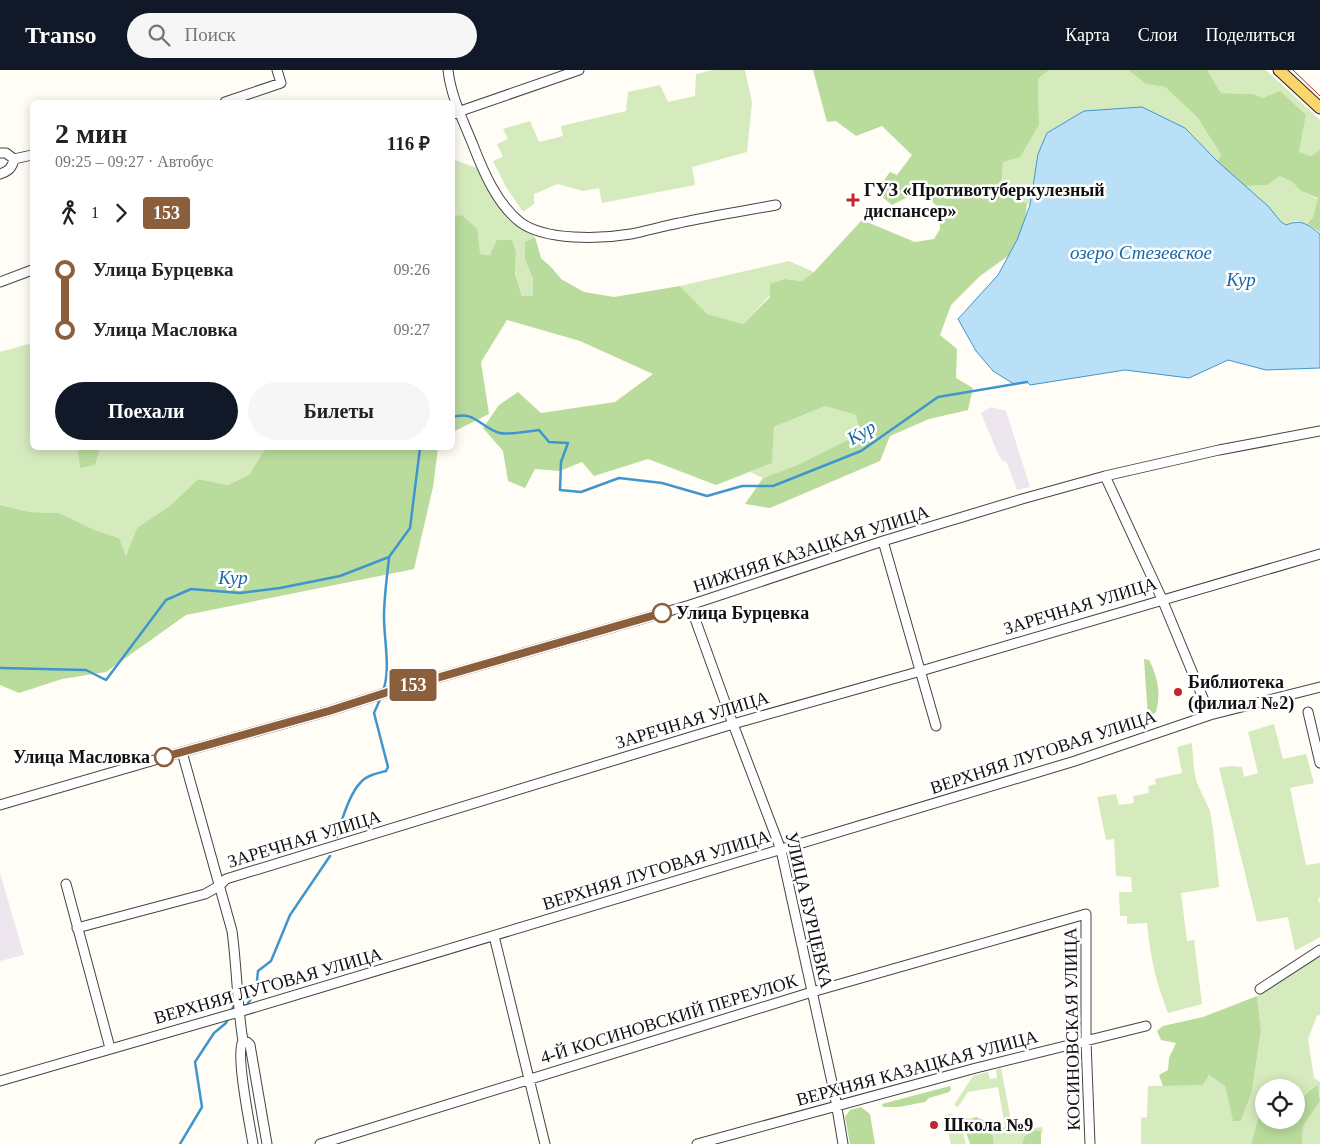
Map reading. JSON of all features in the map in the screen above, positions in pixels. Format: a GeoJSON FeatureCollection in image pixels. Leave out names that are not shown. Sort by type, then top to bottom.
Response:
{"type":"FeatureCollection","features":[{"type":"Feature","properties":{"kind":"main road"},"geometry":{"type":"LineString","coordinates":[[1279,70],[1320,108]]}},
{"type":"Feature","properties":{"kind":"street"},"geometry":{"type":"LineString","coordinates":[[231,100],[281,83],[277,70]]}},
{"type":"Feature","properties":{"kind":"street"},"geometry":{"type":"LineString","coordinates":[[448,70],[455,100]]}},
{"type":"Feature","properties":{"kind":"street"},"geometry":{"type":"LineString","coordinates":[[579,70],[456,113],[495,192],[509,212],[520,222],[535,230],[580,236],[619,235],[776,205]]}},
{"type":"Feature","properties":{"kind":"street"},"geometry":{"type":"LineString","coordinates":[[0,153],[6,153],[14,159],[30,155]]}},
{"type":"Feature","properties":{"kind":"street"},"geometry":{"type":"LineString","coordinates":[[0,174],[8,172],[14,159]]}},
{"type":"Feature","properties":{"kind":"street"},"geometry":{"type":"LineString","coordinates":[[0,282],[30,271]]}},
{"type":"Feature","properties":{"kind":"street","name":"НИЖНЯЯ КАЗАЦКАЯ УЛИЦА"},"geometry":{"type":"LineString","coordinates":[[0,805],[690,605],[883,541],[1022,499],[1105,476],[1218,450],[1320,431]]}},
{"type":"Feature","properties":{"kind":"street"},"geometry":{"type":"LineString","coordinates":[[1105,476],[1162,599],[1210,714]]}},
{"type":"Feature","properties":{"kind":"street"},"geometry":{"type":"LineString","coordinates":[[883,541],[936,726]]}},
{"type":"Feature","properties":{"kind":"street","name":"ЗАРЕЧНАЯ УЛИЦА"},"geometry":{"type":"LineString","coordinates":[[77,928],[205,894],[219,886],[226,879],[733,724],[1320,554]]}},
{"type":"Feature","properties":{"kind":"street","name":"УЛИЦА БУРЦЕВКА"},"geometry":{"type":"LineString","coordinates":[[690,605],[781,850],[844,1144]]}},
{"type":"Feature","properties":{"kind":"street","name":"ВЕРХНЯЯ ЛУГОВАЯ УЛИЦА"},"geometry":{"type":"LineString","coordinates":[[0,1080],[238,1012],[781,850],[1075,761],[1210,714],[1320,688]]}},
{"type":"Feature","properties":{"kind":"street"},"geometry":{"type":"LineString","coordinates":[[1308,712],[1320,763]]}},
{"type":"Feature","properties":{"kind":"street"},"geometry":{"type":"LineString","coordinates":[[182,752],[232,931],[236,961],[238,1012],[243,1041],[240,1045],[240,1062],[253,1144]]}},
{"type":"Feature","properties":{"kind":"street"},"geometry":{"type":"LineString","coordinates":[[66,884],[110,1048]]}},
{"type":"Feature","properties":{"kind":"street","name":"4-Й КОСИНОВСКИЙ ПЕРЕУЛОК"},"geometry":{"type":"LineString","coordinates":[[320,1144],[812,992],[1086,914]]}},
{"type":"Feature","properties":{"kind":"street","name":"КОСИНОВСКАЯ УЛИЦА"},"geometry":{"type":"LineString","coordinates":[[1086,914],[1086,1041],[1090,1144]]}},
{"type":"Feature","properties":{"kind":"street"},"geometry":{"type":"LineString","coordinates":[[494,936],[545,1144]]}},
{"type":"Feature","properties":{"kind":"street"},"geometry":{"type":"LineString","coordinates":[[1260,989],[1320,950]]}},
{"type":"Feature","properties":{"kind":"street","name":"ВЕРХНЯЯ КАЗАЦКАЯ УЛИЦА"},"geometry":{"type":"LineString","coordinates":[[697,1144],[976,1068],[1146,1026]]}},
{"type":"Feature","properties":{"kind":"street"},"geometry":{"type":"LineString","coordinates":[[243,1041],[250,1045],[267,1144]]}},
{"type":"Feature","properties":{"kind":"shaded area"},"geometry":{"type":"Polygon","coordinates":[[[991,407],[1006,411],[1030,487],[1017,490],[1006,461],[1003,461],[998,454],[981,413],[991,407]]]}},
{"type":"Feature","properties":{"kind":"shaded area"},"geometry":{"type":"Polygon","coordinates":[[[0,873],[24,955],[0,961],[0,873]]]}},
{"type":"Feature","properties":{"kind":"green space"},"geometry":{"type":"Polygon","coordinates":[[[713,70],[745,70],[752,102],[747,152],[692,167],[695,185],[602,203],[599,188],[583,191],[558,184],[534,194],[534,204],[523,212],[506,187],[493,161],[503,157],[497,144],[508,139],[503,129],[530,121],[539,142],[563,136],[561,126],[626,111],[628,92],[660,85],[668,102],[695,96],[696,74],[713,70]]]}},
{"type":"Feature","properties":{"kind":"green space"},"geometry":{"type":"Polygon","coordinates":[[[813,70],[1049,70],[1038,79],[1039,125],[1020,157],[1003,162],[1001,189],[1027,204],[1024,228],[1008,256],[980,276],[951,305],[940,335],[957,349],[956,378],[973,388],[968,410],[929,419],[890,436],[880,461],[770,508],[745,504],[763,478],[795,466],[860,434],[856,415],[825,406],[774,427],[772,463],[716,485],[648,459],[594,476],[582,462],[560,471],[535,469],[525,488],[508,481],[503,451],[483,428],[499,405],[518,392],[541,413],[615,402],[653,374],[580,341],[507,320],[481,362],[489,414],[455,431],[455,216],[462,215],[477,229],[480,254],[490,255],[497,240],[512,240],[516,252],[515,273],[522,296],[533,296],[533,279],[525,260],[525,242],[535,237],[541,258],[561,279],[584,292],[614,297],[680,286],[707,314],[743,324],[770,297],[770,284],[785,279],[801,281],[814,272],[862,220],[915,242],[934,239],[940,229],[939,207],[918,192],[892,205],[880,195],[879,187],[890,172],[897,175],[912,155],[882,126],[856,136],[836,121],[827,122],[813,70]]]}},
{"type":"Feature","properties":{"kind":"green space"},"geometry":{"type":"Polygon","coordinates":[[[1049,70],[1128,70],[1146,84],[1165,87],[1197,117],[1221,155],[1217,161],[1185,128],[1038,154],[1030,205],[1027,204],[1001,189],[1003,161],[1039,125],[1038,79],[1049,70]]]}},
{"type":"Feature","properties":{"kind":"green space"},"geometry":{"type":"Polygon","coordinates":[[[1128,70],[1207,70],[1221,93],[1253,94],[1263,98],[1280,91],[1306,115],[1299,152],[1311,156],[1320,150],[1320,232],[1307,224],[1313,217],[1318,198],[1301,191],[1292,182],[1280,176],[1267,185],[1245,186],[1217,161],[1221,155],[1197,117],[1165,87],[1146,84],[1128,70]]]}},
{"type":"Feature","properties":{"kind":"green space"},"geometry":{"type":"Polygon","coordinates":[[[1207,70],[1266,70],[1320,120],[1320,150],[1311,156],[1299,152],[1306,115],[1253,94],[1221,93],[1207,70]]]}},
{"type":"Feature","properties":{"kind":"green space"},"geometry":{"type":"Polygon","coordinates":[[[455,160],[483,170],[520,226],[535,237],[525,242],[525,260],[533,279],[533,296],[522,296],[515,271],[516,252],[490,255],[480,254],[462,215],[455,216],[455,160]]]}},
{"type":"Feature","properties":{"kind":"green space"},"geometry":{"type":"Polygon","coordinates":[[[1280,176],[1292,182],[1301,191],[1318,199],[1313,217],[1307,224],[1296,221],[1286,225],[1281,222],[1268,206],[1245,186],[1267,185],[1280,176]]]}},
{"type":"Feature","properties":{"kind":"green space"},"geometry":{"type":"Polygon","coordinates":[[[789,261],[814,272],[801,281],[785,279],[743,324],[706,314],[680,286],[789,261]]]}},
{"type":"Feature","properties":{"kind":"green space"},"geometry":{"type":"Polygon","coordinates":[[[30,344],[30,450],[265,450],[249,475],[228,485],[198,479],[171,505],[137,528],[126,557],[119,538],[95,530],[59,513],[30,512],[0,505],[0,352],[30,344]]]}},
{"type":"Feature","properties":{"kind":"green space"},"geometry":{"type":"Polygon","coordinates":[[[825,406],[856,415],[861,434],[795,466],[763,478],[750,472],[772,463],[774,427],[825,406]]]}},
{"type":"Feature","properties":{"kind":"green space"},"geometry":{"type":"Polygon","coordinates":[[[78,450],[99,450],[95,465],[80,468],[78,450]]]}},
{"type":"Feature","properties":{"kind":"green space"},"geometry":{"type":"Polygon","coordinates":[[[265,450],[438,450],[433,487],[414,569],[186,615],[106,672],[62,679],[19,693],[0,685],[0,505],[30,512],[59,513],[95,530],[119,538],[126,556],[137,528],[171,505],[198,479],[228,485],[249,475],[265,450]]]}},
{"type":"Feature","properties":{"kind":"green space"},"geometry":{"type":"Polygon","coordinates":[[[1144,659],[1149,660],[1152,666],[1158,692],[1156,712],[1148,718],[1144,659]]]}},
{"type":"Feature","properties":{"kind":"green space"},"geometry":{"type":"Polygon","coordinates":[[[1274,724],[1283,759],[1306,754],[1314,783],[1290,788],[1306,865],[1320,863],[1320,898],[1318,899],[1320,904],[1320,937],[1295,951],[1288,917],[1257,922],[1219,768],[1230,766],[1242,767],[1244,777],[1258,773],[1248,732],[1274,724]]]}},
{"type":"Feature","properties":{"kind":"green space"},"geometry":{"type":"Polygon","coordinates":[[[1192,743],[1197,783],[1210,811],[1219,887],[1181,893],[1187,941],[1194,940],[1202,1004],[1168,1013],[1154,969],[1147,923],[1127,924],[1127,916],[1120,916],[1119,892],[1132,892],[1131,877],[1116,876],[1114,839],[1106,840],[1097,797],[1116,794],[1119,805],[1134,803],[1133,796],[1149,793],[1148,786],[1156,784],[1155,779],[1182,773],[1177,747],[1192,743]]]}},
{"type":"Feature","properties":{"kind":"green space"},"geometry":{"type":"Polygon","coordinates":[[[1320,955],[1320,1015],[1317,1016],[1308,1039],[1314,1078],[1320,1082],[1320,1098],[1318,1085],[1305,1095],[1305,1079],[1255,1079],[1255,1129],[1251,1144],[1141,1144],[1141,1118],[1147,1117],[1148,1086],[1203,1085],[1209,1075],[1225,1086],[1233,1120],[1252,1090],[1261,1032],[1257,996],[1320,955]]]}},
{"type":"Feature","properties":{"kind":"green space"},"geometry":{"type":"Polygon","coordinates":[[[1257,996],[1261,1031],[1252,1090],[1241,1121],[1233,1121],[1225,1086],[1209,1075],[1203,1085],[1163,1086],[1159,1075],[1168,1070],[1169,1058],[1176,1043],[1161,1040],[1157,1031],[1163,1026],[1203,1017],[1257,996]]]}},
{"type":"Feature","properties":{"kind":"green space"},"geometry":{"type":"Polygon","coordinates":[[[1001,1068],[1013,1131],[1042,1127],[1043,1133],[1035,1130],[1027,1133],[1022,1144],[994,1144],[993,1136],[987,1128],[992,1127],[994,1130],[1005,1127],[998,1087],[968,1092],[958,1107],[954,1105],[973,1076],[988,1072],[990,1079],[997,1078],[996,1070],[1001,1068]]]}},
{"type":"Feature","properties":{"kind":"green space"},"geometry":{"type":"Polygon","coordinates":[[[1318,1085],[1320,1101],[1305,1123],[1305,1095],[1318,1085]]]}},
{"type":"Feature","properties":{"kind":"green space"},"geometry":{"type":"Polygon","coordinates":[[[950,1086],[949,1092],[929,1098],[925,1102],[899,1107],[883,1107],[882,1104],[950,1086]]]}},
{"type":"Feature","properties":{"kind":"green space"},"geometry":{"type":"Polygon","coordinates":[[[1320,1101],[1320,1144],[1302,1144],[1305,1123],[1320,1101]]]}},
{"type":"Feature","properties":{"kind":"green space"},"geometry":{"type":"Polygon","coordinates":[[[861,1107],[870,1114],[875,1144],[850,1144],[845,1117],[850,1110],[861,1107]]]}},
{"type":"Feature","properties":{"kind":"green space"},"geometry":{"type":"Polygon","coordinates":[[[950,1114],[955,1116],[961,1127],[966,1144],[951,1144],[944,1115],[950,1114]]]}},
{"type":"Feature","properties":{"kind":"green space"},"geometry":{"type":"Polygon","coordinates":[[[976,1117],[983,1120],[993,1136],[994,1144],[970,1144],[963,1119],[976,1117]]]}},
{"type":"Feature","properties":{"kind":"green space"},"geometry":{"type":"Polygon","coordinates":[[[1255,1129],[1303,1129],[1302,1144],[1251,1144],[1255,1129]]]}},
{"type":"Feature","properties":{"kind":"green space"},"geometry":{"type":"Polygon","coordinates":[[[1032,1130],[1041,1131],[1041,1144],[1022,1144],[1025,1136],[1032,1130]]]}},
{"type":"Feature","properties":{"kind":"water","name":"озеро Стезевское"},"geometry":{"type":"Polygon","coordinates":[[[1142,107],[1185,128],[1217,161],[1268,206],[1281,222],[1286,225],[1296,222],[1304,224],[1320,234],[1320,368],[1266,370],[1228,360],[1189,378],[1125,370],[1030,385],[1027,382],[1014,384],[993,371],[976,351],[958,319],[998,275],[1017,240],[1030,205],[1038,154],[1047,133],[1084,111],[1142,107]]]}},
{"type":"Feature","properties":{"kind":"waterway","name":"Кур"},"geometry":{"type":"LineString","coordinates":[[455,416],[467,416],[500,433],[539,430],[549,442],[568,443],[561,462],[560,490],[581,492],[619,478],[662,483],[707,496],[742,486],[773,486],[861,451],[938,397],[1027,382]]}},
{"type":"Feature","properties":{"kind":"waterway","name":"Кур"},"geometry":{"type":"LineString","coordinates":[[0,668],[86,670],[106,680],[166,600],[191,589],[240,593],[280,588],[340,576],[389,557],[410,528],[420,450]]}},
{"type":"Feature","properties":{"kind":"waterway"},"geometry":{"type":"LineString","coordinates":[[383,691],[387,674],[384,610],[389,558]]}},
{"type":"Feature","properties":{"kind":"waterway"},"geometry":{"type":"LineString","coordinates":[[337,837],[346,808],[357,787],[366,778],[386,771],[388,767],[374,713],[381,697]]}},
{"type":"Feature","properties":{"kind":"waterway"},"geometry":{"type":"LineString","coordinates":[[231,1012],[233,1007],[247,1005],[256,991],[258,971],[271,961],[290,915],[330,856]]}},
{"type":"Feature","properties":{"kind":"waterway"},"geometry":{"type":"LineString","coordinates":[[180,1144],[202,1107],[195,1062],[214,1033],[226,1023],[229,1017]]}},
{"type":"Feature","properties":{"kind":"tram line"},"geometry":{"type":"LineString","coordinates":[[1293,70],[1320,96]]}},
{"type":"Feature","properties":{"kind":"bus line","name":"153"},"geometry":{"type":"LineString","coordinates":[[164,757],[329,711],[388,692],[662,613]]}},
{"type":"Feature","properties":{"kind":"place","name":"ГУЗ «Противотуберкулезный диспансер»"},"geometry":{"type":"Point","coordinates":[853,200]}},
{"type":"Feature","properties":{"kind":"place","name":"Улица Бурцевка"},"geometry":{"type":"Point","coordinates":[662,613]}},
{"type":"Feature","properties":{"kind":"place","name":"Библиотека (филиал №2)"},"geometry":{"type":"Point","coordinates":[1178,692]}},
{"type":"Feature","properties":{"kind":"place","name":"Улица Масловка"},"geometry":{"type":"Point","coordinates":[164,757]}},
{"type":"Feature","properties":{"kind":"place","name":"Школа №9"},"geometry":{"type":"Point","coordinates":[934,1125]}}]}
